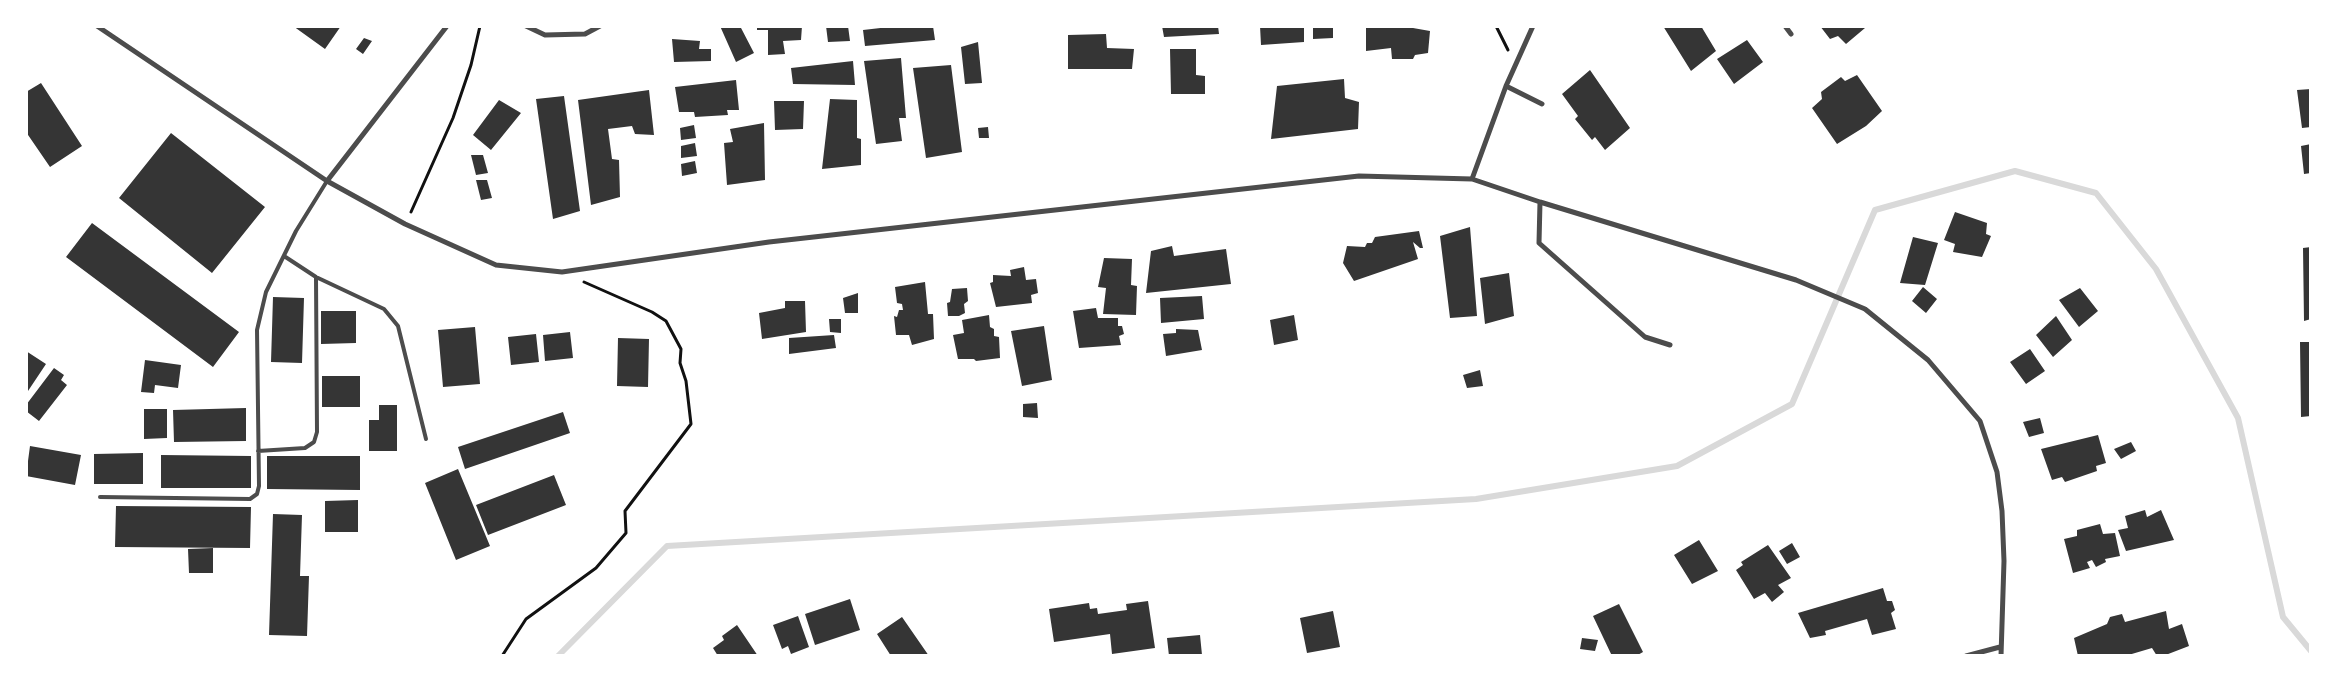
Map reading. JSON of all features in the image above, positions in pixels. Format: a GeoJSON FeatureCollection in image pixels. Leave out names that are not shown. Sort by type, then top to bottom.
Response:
{"type":"FeatureCollection","features":[{"type":"Feature","properties":{"kind":"street"},"geometry":{"type":"LineString","coordinates":[[97,26],[327,181],[405,224],[496,264],[562,272],[786,240],[1359,176],[1472,178],[1540,202],[1796,280],[1865,310],[1928,360],[1980,421],[1997,472],[2002,511],[2004,562],[2001,656]]}},
{"type":"Feature","properties":{"kind":"street"},"geometry":{"type":"LineString","coordinates":[[327,181],[447,26]]}},
{"type":"Feature","properties":{"kind":"street"},"geometry":{"type":"LineString","coordinates":[[526,26],[546,35],[585,34],[600,26]]}},
{"type":"Feature","properties":{"kind":"street"},"geometry":{"type":"LineString","coordinates":[[1472,178],[1506,86],[1533,26]]}},
{"type":"Feature","properties":{"kind":"street"},"geometry":{"type":"LineString","coordinates":[[1785,26],[1791,34]]}},
{"type":"Feature","properties":{"kind":"street"},"geometry":{"type":"LineString","coordinates":[[1506,86],[1542,104]]}},
{"type":"Feature","properties":{"kind":"street"},"geometry":{"type":"LineString","coordinates":[[1540,202],[1538,243],[1645,337],[1670,345]]}},
{"type":"Feature","properties":{"kind":"street"},"geometry":{"type":"LineString","coordinates":[[1966,656],[2000,647]]}},
{"type":"Feature","properties":{"kind":"lane"},"geometry":{"type":"LineString","coordinates":[[100,497],[250,499],[257,494],[259,486],[257,330],[266,292],[296,232],[327,181]]}},
{"type":"Feature","properties":{"kind":"lane"},"geometry":{"type":"LineString","coordinates":[[284,256],[316,278],[384,309],[398,326],[426,439]]}},
{"type":"Feature","properties":{"kind":"lane"},"geometry":{"type":"LineString","coordinates":[[258,451],[306,448],[314,442],[317,432],[316,278]]}},
{"type":"Feature","properties":{"kind":"path"},"geometry":{"type":"LineString","coordinates":[[405,224],[453,118],[471,65],[480,26]]}},
{"type":"Feature","properties":{"kind":"path"},"geometry":{"type":"LineString","coordinates":[[1496,26],[1506,49],[1519,56]]}},
{"type":"Feature","properties":{"kind":"path"},"geometry":{"type":"LineString","coordinates":[[502,656],[526,619],[596,568],[626,533],[625,512],[691,424],[686,381],[680,363],[681,349],[666,321],[652,312],[562,272]]}},
{"type":"Feature","properties":{"kind":"building"},"geometry":{"type":"Polygon","coordinates":[[[293,26],[341,26],[325,49],[293,26]]]}},
{"type":"Feature","properties":{"kind":"building"},"geometry":{"type":"Polygon","coordinates":[[[720,26],[740,26],[754,53],[736,62],[720,26]]]}},
{"type":"Feature","properties":{"kind":"building"},"geometry":{"type":"Polygon","coordinates":[[[757,26],[802,26],[801,40],[783,41],[785,54],[768,55],[768,30],[757,30],[757,26]]]}},
{"type":"Feature","properties":{"kind":"building"},"geometry":{"type":"Polygon","coordinates":[[[826,26],[848,26],[850,41],[828,42],[826,26]]]}},
{"type":"Feature","properties":{"kind":"building"},"geometry":{"type":"Polygon","coordinates":[[[898,26],[933,26],[935,40],[865,46],[863,30],[898,26]]]}},
{"type":"Feature","properties":{"kind":"building"},"geometry":{"type":"Polygon","coordinates":[[[1162,26],[1218,26],[1219,34],[1164,37],[1162,26]]]}},
{"type":"Feature","properties":{"kind":"building"},"geometry":{"type":"Polygon","coordinates":[[[1260,26],[1304,26],[1304,42],[1261,45],[1260,26]]]}},
{"type":"Feature","properties":{"kind":"building"},"geometry":{"type":"Polygon","coordinates":[[[1313,26],[1333,26],[1333,38],[1313,39],[1313,26]]]}},
{"type":"Feature","properties":{"kind":"building"},"geometry":{"type":"Polygon","coordinates":[[[1366,26],[1413,26],[1413,28],[1430,31],[1428,53],[1415,55],[1413,59],[1392,59],[1391,48],[1366,51],[1366,26]]]}},
{"type":"Feature","properties":{"kind":"building"},"geometry":{"type":"Polygon","coordinates":[[[1663,26],[1701,26],[1716,51],[1691,71],[1663,26]]]}},
{"type":"Feature","properties":{"kind":"building"},"geometry":{"type":"Polygon","coordinates":[[[1820,26],[1863,26],[1865,28],[1846,44],[1838,36],[1830,39],[1820,26]]]}},
{"type":"Feature","properties":{"kind":"building"},"geometry":{"type":"Polygon","coordinates":[[[1106,34],[1107,48],[1134,49],[1132,69],[1068,69],[1068,35],[1106,34]]]}},
{"type":"Feature","properties":{"kind":"building"},"geometry":{"type":"Polygon","coordinates":[[[364,38],[372,41],[363,54],[356,49],[364,38]]]}},
{"type":"Feature","properties":{"kind":"building"},"geometry":{"type":"Polygon","coordinates":[[[672,39],[700,41],[699,49],[711,49],[711,61],[674,62],[672,39]]]}},
{"type":"Feature","properties":{"kind":"building"},"geometry":{"type":"Polygon","coordinates":[[[1747,40],[1763,62],[1734,84],[1717,59],[1747,40]]]}},
{"type":"Feature","properties":{"kind":"building"},"geometry":{"type":"Polygon","coordinates":[[[978,42],[982,83],[965,84],[961,47],[978,42]]]}},
{"type":"Feature","properties":{"kind":"building"},"geometry":{"type":"Polygon","coordinates":[[[1170,49],[1196,49],[1196,75],[1205,76],[1205,94],[1171,94],[1170,49]]]}},
{"type":"Feature","properties":{"kind":"building"},"geometry":{"type":"Polygon","coordinates":[[[901,58],[906,118],[899,118],[902,141],[876,144],[864,61],[901,58]]]}},
{"type":"Feature","properties":{"kind":"building"},"geometry":{"type":"Polygon","coordinates":[[[853,61],[855,85],[793,84],[791,68],[853,61]]]}},
{"type":"Feature","properties":{"kind":"building"},"geometry":{"type":"Polygon","coordinates":[[[951,65],[962,152],[926,158],[913,68],[951,65]]]}},
{"type":"Feature","properties":{"kind":"building"},"geometry":{"type":"Polygon","coordinates":[[[1590,70],[1630,128],[1605,150],[1595,137],[1592,140],[1575,119],[1578,116],[1562,94],[1590,70]]]}},
{"type":"Feature","properties":{"kind":"building"},"geometry":{"type":"Polygon","coordinates":[[[1857,75],[1882,111],[1866,126],[1837,144],[1812,108],[1822,99],[1821,92],[1841,77],[1845,81],[1857,75]]]}},
{"type":"Feature","properties":{"kind":"building"},"geometry":{"type":"Polygon","coordinates":[[[1344,79],[1345,98],[1359,102],[1358,129],[1271,139],[1277,86],[1344,79]]]}},
{"type":"Feature","properties":{"kind":"building"},"geometry":{"type":"Polygon","coordinates":[[[736,80],[739,110],[727,110],[728,115],[695,117],[694,112],[679,112],[675,87],[736,80]]]}},
{"type":"Feature","properties":{"kind":"building"},"geometry":{"type":"Polygon","coordinates":[[[41,83],[82,146],[50,167],[26,132],[26,92],[41,83]]]}},
{"type":"Feature","properties":{"kind":"building"},"geometry":{"type":"Polygon","coordinates":[[[2311,89],[2311,127],[2302,128],[2297,90],[2311,89]]]}},
{"type":"Feature","properties":{"kind":"building"},"geometry":{"type":"Polygon","coordinates":[[[649,90],[654,135],[635,134],[632,126],[608,129],[612,159],[619,160],[620,197],[591,205],[578,100],[649,90]]]}},
{"type":"Feature","properties":{"kind":"building"},"geometry":{"type":"Polygon","coordinates":[[[564,96],[580,211],[553,219],[536,99],[564,96]]]}},
{"type":"Feature","properties":{"kind":"building"},"geometry":{"type":"Polygon","coordinates":[[[830,99],[857,100],[857,138],[861,139],[861,165],[822,169],[830,99]]]}},
{"type":"Feature","properties":{"kind":"building"},"geometry":{"type":"Polygon","coordinates":[[[499,100],[521,113],[491,150],[473,135],[499,100]]]}},
{"type":"Feature","properties":{"kind":"building"},"geometry":{"type":"Polygon","coordinates":[[[774,101],[804,101],[803,129],[775,130],[774,101]]]}},
{"type":"Feature","properties":{"kind":"building"},"geometry":{"type":"Polygon","coordinates":[[[764,123],[765,180],[727,185],[724,143],[733,142],[730,129],[764,123]]]}},
{"type":"Feature","properties":{"kind":"building"},"geometry":{"type":"Polygon","coordinates":[[[694,125],[696,138],[681,140],[680,128],[694,125]]]}},
{"type":"Feature","properties":{"kind":"building"},"geometry":{"type":"Polygon","coordinates":[[[988,127],[989,138],[979,138],[978,128],[988,127]]]}},
{"type":"Feature","properties":{"kind":"building"},"geometry":{"type":"Polygon","coordinates":[[[171,133],[265,207],[212,273],[119,198],[171,133]]]}},
{"type":"Feature","properties":{"kind":"building"},"geometry":{"type":"Polygon","coordinates":[[[695,143],[697,156],[681,158],[681,146],[695,143]]]}},
{"type":"Feature","properties":{"kind":"building"},"geometry":{"type":"Polygon","coordinates":[[[2311,144],[2311,173],[2304,174],[2301,146],[2311,144]]]}},
{"type":"Feature","properties":{"kind":"building"},"geometry":{"type":"Polygon","coordinates":[[[471,155],[483,155],[488,173],[476,175],[471,155]]]}},
{"type":"Feature","properties":{"kind":"building"},"geometry":{"type":"Polygon","coordinates":[[[695,161],[697,173],[682,176],[681,164],[695,161]]]}},
{"type":"Feature","properties":{"kind":"building"},"geometry":{"type":"Polygon","coordinates":[[[476,180],[487,180],[492,198],[481,200],[476,180]]]}},
{"type":"Feature","properties":{"kind":"building"},"geometry":{"type":"Polygon","coordinates":[[[1955,212],[1987,223],[1986,234],[1991,236],[1982,257],[1953,252],[1955,244],[1944,240],[1955,212]]]}},
{"type":"Feature","properties":{"kind":"building"},"geometry":{"type":"Polygon","coordinates":[[[92,223],[239,332],[213,367],[66,257],[92,223]]]}},
{"type":"Feature","properties":{"kind":"building"},"geometry":{"type":"Polygon","coordinates":[[[1470,227],[1477,316],[1450,318],[1440,236],[1470,227]]]}},
{"type":"Feature","properties":{"kind":"building"},"geometry":{"type":"Polygon","coordinates":[[[1419,231],[1423,248],[1420,248],[1413,242],[1418,259],[1354,281],[1343,263],[1347,246],[1365,247],[1367,243],[1372,243],[1375,237],[1419,231]]]}},
{"type":"Feature","properties":{"kind":"building"},"geometry":{"type":"Polygon","coordinates":[[[1913,237],[1938,243],[1925,285],[1900,283],[1913,237]]]}},
{"type":"Feature","properties":{"kind":"building"},"geometry":{"type":"Polygon","coordinates":[[[1172,246],[1174,256],[1226,249],[1231,284],[1146,293],[1151,251],[1172,246]]]}},
{"type":"Feature","properties":{"kind":"building"},"geometry":{"type":"Polygon","coordinates":[[[2311,247],[2311,319],[2304,321],[2303,248],[2311,247]]]}},
{"type":"Feature","properties":{"kind":"building"},"geometry":{"type":"Polygon","coordinates":[[[1104,258],[1132,259],[1131,285],[1137,286],[1136,315],[1103,314],[1106,288],[1098,287],[1104,258]]]}},
{"type":"Feature","properties":{"kind":"building"},"geometry":{"type":"Polygon","coordinates":[[[1024,267],[1026,280],[1036,279],[1038,293],[1031,295],[1032,303],[996,307],[990,283],[993,282],[993,275],[1011,276],[1010,270],[1024,267]]]}},
{"type":"Feature","properties":{"kind":"building"},"geometry":{"type":"Polygon","coordinates":[[[1509,273],[1514,316],[1485,324],[1480,278],[1509,273]]]}},
{"type":"Feature","properties":{"kind":"building"},"geometry":{"type":"Polygon","coordinates":[[[925,282],[928,314],[933,314],[934,339],[912,345],[909,335],[896,335],[894,316],[897,317],[899,310],[903,310],[902,304],[897,303],[895,287],[925,282]]]}},
{"type":"Feature","properties":{"kind":"building"},"geometry":{"type":"Polygon","coordinates":[[[1923,287],[1937,299],[1926,313],[1912,301],[1923,287]]]}},
{"type":"Feature","properties":{"kind":"building"},"geometry":{"type":"Polygon","coordinates":[[[967,288],[968,301],[964,304],[965,313],[959,316],[948,316],[947,303],[950,302],[952,289],[967,288]]]}},
{"type":"Feature","properties":{"kind":"building"},"geometry":{"type":"Polygon","coordinates":[[[2080,288],[2098,311],[2079,327],[2059,300],[2080,288]]]}},
{"type":"Feature","properties":{"kind":"building"},"geometry":{"type":"Polygon","coordinates":[[[858,293],[858,313],[845,313],[843,298],[858,293]]]}},
{"type":"Feature","properties":{"kind":"building"},"geometry":{"type":"Polygon","coordinates":[[[1202,296],[1204,319],[1161,323],[1160,298],[1202,296]]]}},
{"type":"Feature","properties":{"kind":"building"},"geometry":{"type":"Polygon","coordinates":[[[273,297],[304,298],[302,363],[271,362],[273,297]]]}},
{"type":"Feature","properties":{"kind":"building"},"geometry":{"type":"Polygon","coordinates":[[[785,301],[805,301],[806,332],[762,339],[759,313],[785,308],[785,301]]]}},
{"type":"Feature","properties":{"kind":"building"},"geometry":{"type":"Polygon","coordinates":[[[1096,308],[1098,318],[1118,318],[1118,326],[1122,326],[1124,334],[1119,336],[1121,345],[1079,348],[1073,311],[1096,308]]]}},
{"type":"Feature","properties":{"kind":"building"},"geometry":{"type":"Polygon","coordinates":[[[321,311],[356,311],[356,343],[321,344],[321,311]]]}},
{"type":"Feature","properties":{"kind":"building"},"geometry":{"type":"Polygon","coordinates":[[[989,315],[990,327],[994,329],[994,336],[999,337],[1000,358],[976,361],[974,359],[958,359],[953,335],[964,333],[962,320],[989,315]]]}},
{"type":"Feature","properties":{"kind":"building"},"geometry":{"type":"Polygon","coordinates":[[[1294,315],[1298,340],[1274,345],[1270,320],[1294,315]]]}},
{"type":"Feature","properties":{"kind":"building"},"geometry":{"type":"Polygon","coordinates":[[[2056,316],[2072,340],[2053,357],[2036,335],[2056,316]]]}},
{"type":"Feature","properties":{"kind":"building"},"geometry":{"type":"Polygon","coordinates":[[[829,319],[841,319],[841,333],[830,332],[829,319]]]}},
{"type":"Feature","properties":{"kind":"building"},"geometry":{"type":"Polygon","coordinates":[[[1044,326],[1052,380],[1022,386],[1011,331],[1044,326]]]}},
{"type":"Feature","properties":{"kind":"building"},"geometry":{"type":"Polygon","coordinates":[[[475,327],[480,384],[443,387],[438,330],[475,327]]]}},
{"type":"Feature","properties":{"kind":"building"},"geometry":{"type":"Polygon","coordinates":[[[1176,329],[1198,330],[1202,350],[1166,356],[1163,334],[1176,333],[1176,329]]]}},
{"type":"Feature","properties":{"kind":"building"},"geometry":{"type":"Polygon","coordinates":[[[570,332],[573,358],[545,361],[543,335],[570,332]]]}},
{"type":"Feature","properties":{"kind":"building"},"geometry":{"type":"Polygon","coordinates":[[[536,334],[539,362],[511,365],[508,337],[536,334]]]}},
{"type":"Feature","properties":{"kind":"building"},"geometry":{"type":"Polygon","coordinates":[[[834,335],[836,348],[789,354],[789,338],[834,335]]]}},
{"type":"Feature","properties":{"kind":"building"},"geometry":{"type":"Polygon","coordinates":[[[618,338],[649,339],[648,387],[617,386],[618,338]]]}},
{"type":"Feature","properties":{"kind":"building"},"geometry":{"type":"Polygon","coordinates":[[[2300,342],[2311,342],[2311,416],[2301,417],[2300,342]]]}},
{"type":"Feature","properties":{"kind":"building"},"geometry":{"type":"Polygon","coordinates":[[[2030,349],[2045,371],[2026,384],[2010,362],[2030,349]]]}},
{"type":"Feature","properties":{"kind":"building"},"geometry":{"type":"Polygon","coordinates":[[[26,351],[46,364],[26,394],[26,351]]]}},
{"type":"Feature","properties":{"kind":"building"},"geometry":{"type":"Polygon","coordinates":[[[145,360],[181,365],[178,388],[155,385],[154,393],[141,392],[145,360]]]}},
{"type":"Feature","properties":{"kind":"building"},"geometry":{"type":"Polygon","coordinates":[[[54,368],[64,375],[61,380],[67,385],[39,421],[26,411],[26,405],[54,368]]]}},
{"type":"Feature","properties":{"kind":"building"},"geometry":{"type":"Polygon","coordinates":[[[1480,370],[1483,386],[1467,388],[1463,375],[1480,370]]]}},
{"type":"Feature","properties":{"kind":"building"},"geometry":{"type":"Polygon","coordinates":[[[322,376],[360,376],[360,407],[322,407],[322,376]]]}},
{"type":"Feature","properties":{"kind":"building"},"geometry":{"type":"Polygon","coordinates":[[[1037,403],[1038,418],[1023,417],[1023,404],[1037,403]]]}},
{"type":"Feature","properties":{"kind":"building"},"geometry":{"type":"Polygon","coordinates":[[[379,405],[397,405],[397,451],[369,451],[369,420],[379,420],[379,405]]]}},
{"type":"Feature","properties":{"kind":"building"},"geometry":{"type":"Polygon","coordinates":[[[246,408],[246,441],[174,442],[173,410],[246,408]]]}},
{"type":"Feature","properties":{"kind":"building"},"geometry":{"type":"Polygon","coordinates":[[[144,409],[167,409],[167,438],[144,439],[144,409]]]}},
{"type":"Feature","properties":{"kind":"building"},"geometry":{"type":"Polygon","coordinates":[[[563,412],[570,433],[465,469],[458,447],[563,412]]]}},
{"type":"Feature","properties":{"kind":"building"},"geometry":{"type":"Polygon","coordinates":[[[2040,418],[2044,433],[2029,437],[2023,422],[2040,418]]]}},
{"type":"Feature","properties":{"kind":"building"},"geometry":{"type":"Polygon","coordinates":[[[2098,435],[2106,463],[2096,466],[2097,471],[2065,482],[2062,477],[2052,480],[2041,449],[2098,435]]]}},
{"type":"Feature","properties":{"kind":"building"},"geometry":{"type":"Polygon","coordinates":[[[2131,442],[2136,451],[2121,459],[2114,449],[2131,442]]]}},
{"type":"Feature","properties":{"kind":"building"},"geometry":{"type":"Polygon","coordinates":[[[30,446],[81,455],[75,485],[26,476],[30,446]]]}},
{"type":"Feature","properties":{"kind":"building"},"geometry":{"type":"Polygon","coordinates":[[[143,453],[143,484],[94,484],[94,454],[143,453]]]}},
{"type":"Feature","properties":{"kind":"building"},"geometry":{"type":"Polygon","coordinates":[[[161,455],[251,456],[251,488],[161,488],[161,455]]]}},
{"type":"Feature","properties":{"kind":"building"},"geometry":{"type":"Polygon","coordinates":[[[267,456],[360,456],[360,490],[267,489],[267,456]]]}},
{"type":"Feature","properties":{"kind":"building"},"geometry":{"type":"Polygon","coordinates":[[[458,469],[490,546],[456,560],[425,483],[458,469]]]}},
{"type":"Feature","properties":{"kind":"building"},"geometry":{"type":"Polygon","coordinates":[[[554,475],[566,505],[488,535],[476,505],[554,475]]]}},
{"type":"Feature","properties":{"kind":"building"},"geometry":{"type":"Polygon","coordinates":[[[358,500],[358,532],[325,532],[325,501],[358,500]]]}},
{"type":"Feature","properties":{"kind":"building"},"geometry":{"type":"Polygon","coordinates":[[[116,506],[251,507],[250,548],[115,547],[116,506]]]}},
{"type":"Feature","properties":{"kind":"building"},"geometry":{"type":"Polygon","coordinates":[[[2145,510],[2147,517],[2161,510],[2174,540],[2126,551],[2118,530],[2128,528],[2125,516],[2145,510]]]}},
{"type":"Feature","properties":{"kind":"building"},"geometry":{"type":"Polygon","coordinates":[[[273,514],[302,515],[300,576],[309,576],[307,636],[269,635],[273,514]]]}},
{"type":"Feature","properties":{"kind":"building"},"geometry":{"type":"Polygon","coordinates":[[[2100,524],[2103,534],[2115,533],[2120,556],[2105,559],[2106,562],[2096,567],[2092,560],[2087,562],[2090,568],[2073,573],[2064,539],[2077,536],[2077,530],[2100,524]]]}},
{"type":"Feature","properties":{"kind":"building"},"geometry":{"type":"Polygon","coordinates":[[[1699,540],[1718,571],[1692,584],[1674,555],[1699,540]]]}},
{"type":"Feature","properties":{"kind":"building"},"geometry":{"type":"Polygon","coordinates":[[[1792,543],[1800,557],[1787,564],[1779,551],[1792,543]]]}},
{"type":"Feature","properties":{"kind":"building"},"geometry":{"type":"Polygon","coordinates":[[[1768,545],[1791,578],[1778,585],[1784,592],[1772,602],[1765,593],[1754,599],[1736,570],[1743,565],[1741,562],[1768,545]]]}},
{"type":"Feature","properties":{"kind":"building"},"geometry":{"type":"Polygon","coordinates":[[[213,548],[213,573],[189,573],[188,549],[213,548]]]}},
{"type":"Feature","properties":{"kind":"building"},"geometry":{"type":"Polygon","coordinates":[[[1883,588],[1887,601],[1892,601],[1895,610],[1891,613],[1896,629],[1872,635],[1867,619],[1825,631],[1826,635],[1810,638],[1798,613],[1883,588]]]}},
{"type":"Feature","properties":{"kind":"building"},"geometry":{"type":"Polygon","coordinates":[[[850,599],[860,630],[815,645],[805,614],[850,599]]]}},
{"type":"Feature","properties":{"kind":"building"},"geometry":{"type":"Polygon","coordinates":[[[1148,601],[1155,648],[1112,654],[1110,634],[1054,642],[1049,609],[1089,603],[1090,609],[1097,608],[1098,614],[1127,610],[1126,604],[1148,601]]]}},
{"type":"Feature","properties":{"kind":"building"},"geometry":{"type":"Polygon","coordinates":[[[1619,604],[1643,652],[1636,656],[1612,656],[1593,616],[1619,604]]]}},
{"type":"Feature","properties":{"kind":"building"},"geometry":{"type":"Polygon","coordinates":[[[1333,611],[1340,647],[1307,653],[1300,618],[1333,611]]]}},
{"type":"Feature","properties":{"kind":"building"},"geometry":{"type":"Polygon","coordinates":[[[2166,611],[2169,629],[2182,624],[2189,646],[2163,656],[2157,656],[2152,648],[2125,656],[2078,656],[2074,638],[2107,624],[2110,617],[2122,614],[2125,622],[2166,611]]]}},
{"type":"Feature","properties":{"kind":"building"},"geometry":{"type":"Polygon","coordinates":[[[798,616],[809,647],[791,654],[788,646],[782,649],[773,625],[798,616]]]}},
{"type":"Feature","properties":{"kind":"building"},"geometry":{"type":"Polygon","coordinates":[[[902,617],[929,656],[891,656],[877,634],[902,617]]]}},
{"type":"Feature","properties":{"kind":"building"},"geometry":{"type":"Polygon","coordinates":[[[737,625],[758,656],[718,656],[713,648],[724,640],[722,636],[737,625]]]}},
{"type":"Feature","properties":{"kind":"building"},"geometry":{"type":"Polygon","coordinates":[[[1200,635],[1202,655],[1169,656],[1167,638],[1200,635]]]}},
{"type":"Feature","properties":{"kind":"building"},"geometry":{"type":"Polygon","coordinates":[[[1582,638],[1598,640],[1595,651],[1580,649],[1582,638]]]}},
{"type":"Feature","properties":{"kind":"waterway"},"geometry":{"type":"LineString","coordinates":[[558,656],[667,546],[1476,499],[1677,466],[1792,404],[1875,210],[2015,171],[2096,193],[2156,269],[2238,418],[2283,617],[2311,651]]}}]}
